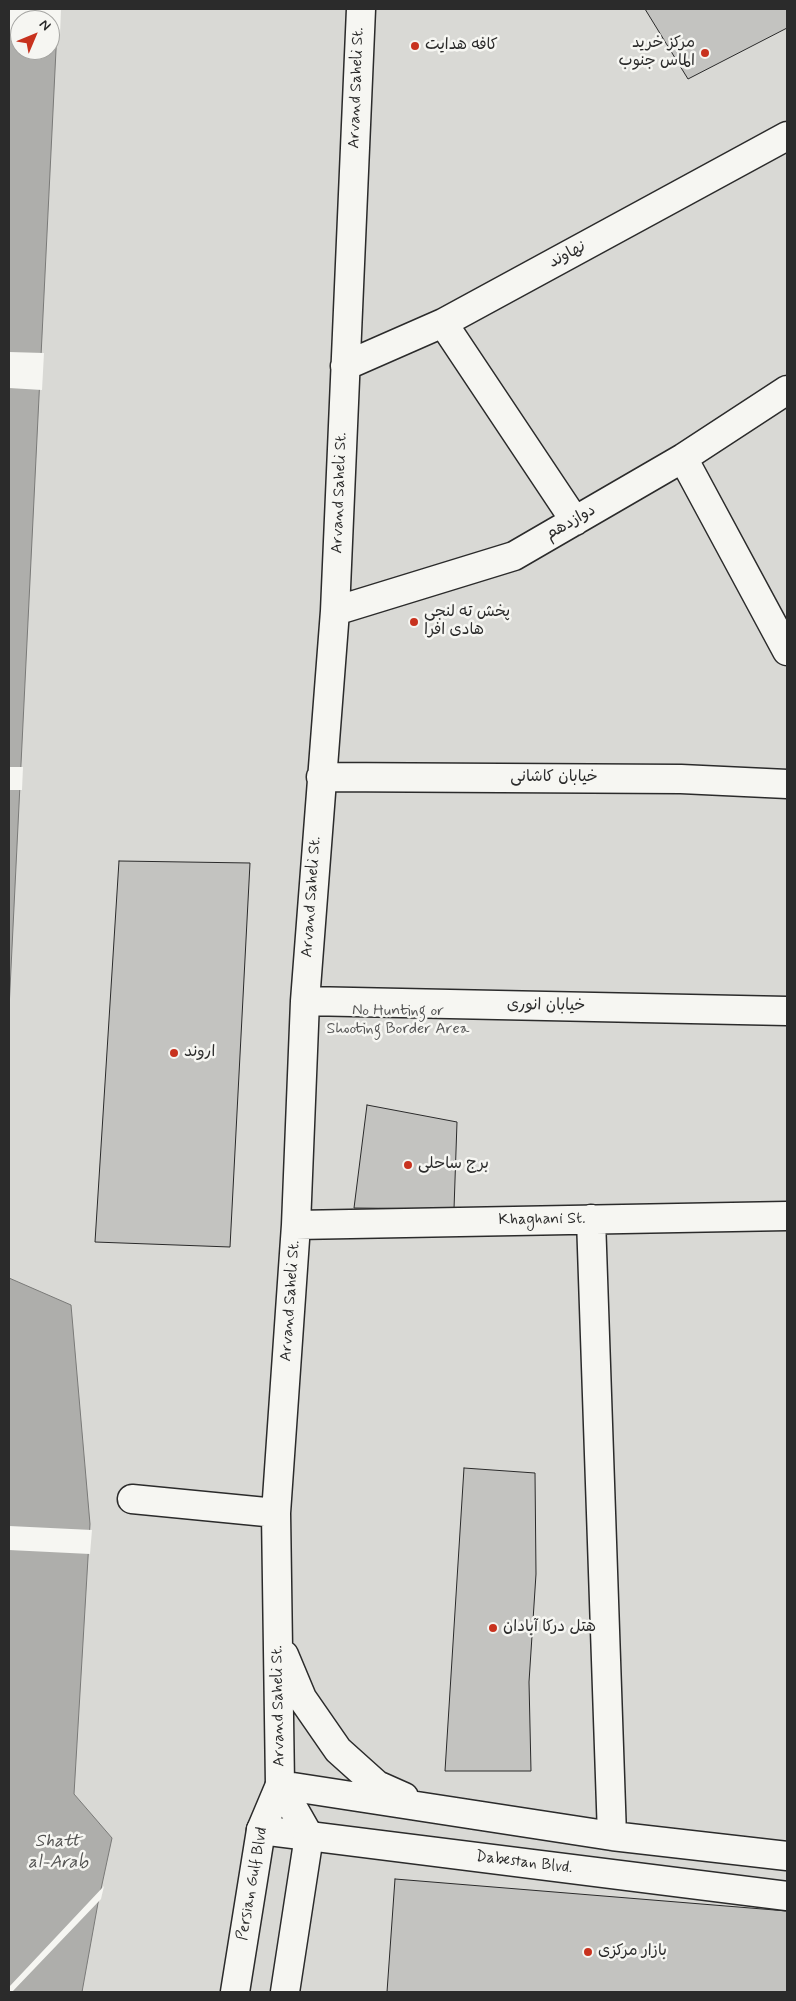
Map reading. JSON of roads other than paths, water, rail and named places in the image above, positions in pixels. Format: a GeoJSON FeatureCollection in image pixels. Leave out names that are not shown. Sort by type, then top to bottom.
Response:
{"type":"FeatureCollection","features":[{"type":"Feature","properties":{"kind":"street","name":"Arvand Saheli St."},"geometry":{"type":"LineString","coordinates":[[280,1786],[276,1513],[296,1225],[305,1002],[335,611],[361,9]]}},
{"type":"Feature","properties":{"kind":"street","name":"نهاوند"},"geometry":{"type":"LineString","coordinates":[[345,366],[443,323],[787,136]]}},
{"type":"Feature","properties":{"kind":"street"},"geometry":{"type":"LineString","coordinates":[[443,323],[575,521]]}},
{"type":"Feature","properties":{"kind":"street","name":"دوازدهم"},"geometry":{"type":"LineString","coordinates":[[335,611],[514,556],[683,458],[787,390]]}},
{"type":"Feature","properties":{"kind":"street"},"geometry":{"type":"LineString","coordinates":[[683,458],[787,651]]}},
{"type":"Feature","properties":{"kind":"street","name":"خیابان کاشانی"},"geometry":{"type":"LineString","coordinates":[[321,777],[681,779],[787,784]]}},
{"type":"Feature","properties":{"kind":"street","name":"خیابان انوری"},"geometry":{"type":"LineString","coordinates":[[305,1002],[787,1011]]}},
{"type":"Feature","properties":{"kind":"street","name":"Khaghani St."},"geometry":{"type":"LineString","coordinates":[[296,1225],[787,1216]]}},
{"type":"Feature","properties":{"kind":"street"},"geometry":{"type":"LineString","coordinates":[[591,1219],[612,1836]]}},
{"type":"Feature","properties":{"kind":"street"},"geometry":{"type":"LineString","coordinates":[[132,1499],[276,1513]]}},
{"type":"Feature","properties":{"kind":"street"},"geometry":{"type":"LineString","coordinates":[[278,1639],[302,1698],[338,1750],[377,1785],[433,1809]]}},
{"type":"Feature","properties":{"kind":"street"},"geometry":{"type":"LineString","coordinates":[[280,1786],[612,1836],[787,1856]]}},
{"type":"Feature","properties":{"kind":"street"},"geometry":{"type":"LineString","coordinates":[[280,1786],[309,1836],[285,1992]]}},
{"type":"Feature","properties":{"kind":"street","name":"Persian Gulf Blvd"},"geometry":{"type":"LineString","coordinates":[[235,1992],[260,1830],[280,1786]]}},
{"type":"Feature","properties":{"kind":"street","name":"Dabestan Blvd."},"geometry":{"type":"LineString","coordinates":[[260,1830],[787,1896]]}},
{"type":"Feature","properties":{"kind":"water"},"geometry":{"type":"Polygon","coordinates":[[[9,9],[58,9],[10,10],[10,60],[56,60],[9,1009],[9,9]]]}},
{"type":"Feature","properties":{"kind":"water","name":"Shatt al-Arab"},"geometry":{"type":"Polygon","coordinates":[[[9,1278],[71,1305],[90,1524],[74,1794],[112,1838],[82,1992],[9,1992],[9,1278]]]}},
{"type":"Feature","properties":{"kind":"place","name":"كافه هدایت"},"geometry":{"type":"Point","coordinates":[415,46]}},
{"type":"Feature","properties":{"kind":"place","name":"مرکز خرید الماس جنوب"},"geometry":{"type":"Point","coordinates":[705,53]}},
{"type":"Feature","properties":{"kind":"place","name":"پخش ته لنجی هادی افرا"},"geometry":{"type":"Point","coordinates":[414,622]}},
{"type":"Feature","properties":{"kind":"place","name":"اروند"},"geometry":{"type":"Point","coordinates":[174,1053]}},
{"type":"Feature","properties":{"kind":"place","name":"برج ساحلی"},"geometry":{"type":"Point","coordinates":[408,1165]}},
{"type":"Feature","properties":{"kind":"place","name":"هتل درکا آبادان"},"geometry":{"type":"Point","coordinates":[493,1628]}},
{"type":"Feature","properties":{"kind":"place","name":"بازار مرکزی"},"geometry":{"type":"Point","coordinates":[588,1952]}},
{"type":"Feature","properties":{"kind":"park label","name":"No Hunting or Shooting Border Area"},"geometry":{"type":"Point","coordinates":[398,1021]}}]}
